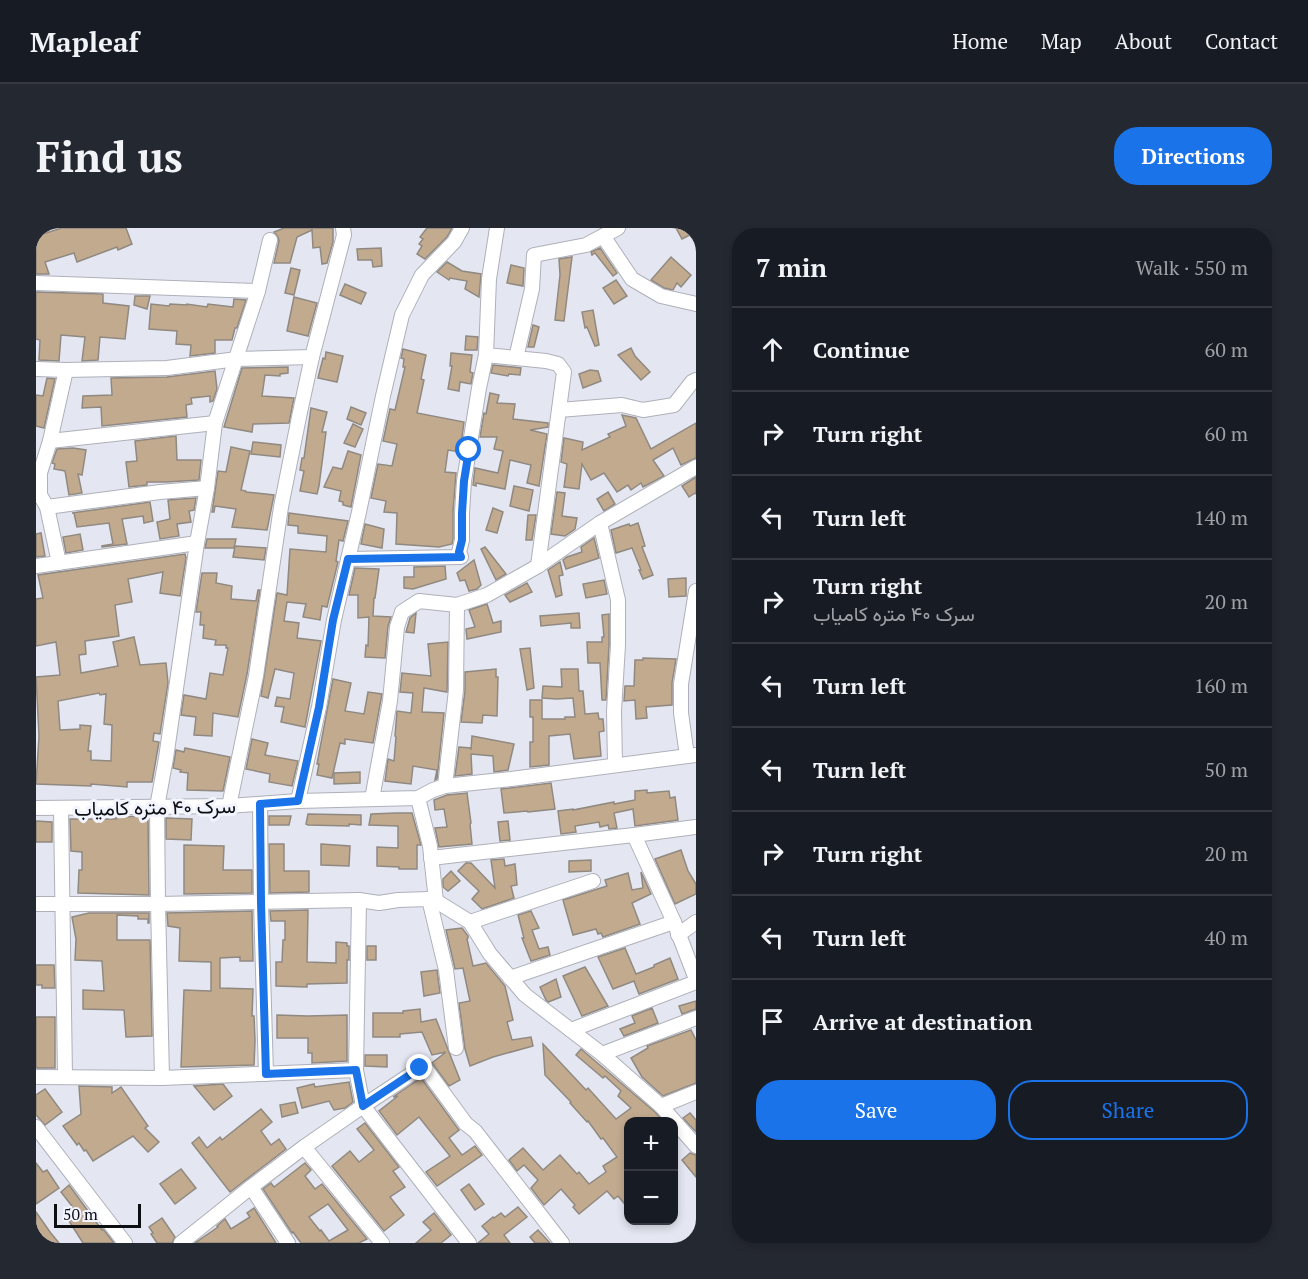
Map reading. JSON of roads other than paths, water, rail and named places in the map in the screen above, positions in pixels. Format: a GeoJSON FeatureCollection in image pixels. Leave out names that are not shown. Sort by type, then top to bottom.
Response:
{"type":"FeatureCollection","features":[{"type":"Feature","properties":{"kind":"street"},"geometry":{"type":"LineString","coordinates":[[229,806],[256,676],[281,507],[312,357],[344,235],[343,228]]}},
{"type":"Feature","properties":{"kind":"street"},"geometry":{"type":"LineString","coordinates":[[298,801],[319,707],[333,620],[402,315],[422,275],[453,242],[462,228]]}},
{"type":"Feature","properties":{"kind":"street"},"geometry":{"type":"LineString","coordinates":[[348,559],[461,557],[459,552],[462,540],[464,481],[486,355],[489,279],[496,228]]}},
{"type":"Feature","properties":{"kind":"street"},"geometry":{"type":"LineString","coordinates":[[516,358],[532,289],[534,255],[586,245],[618,228]]}},
{"type":"Feature","properties":{"kind":"street"},"geometry":{"type":"LineString","coordinates":[[603,236],[632,279],[661,296],[696,304]]}},
{"type":"Feature","properties":{"kind":"street"},"geometry":{"type":"LineString","coordinates":[[162,1078],[157,807],[215,423],[258,291],[270,240]]}},
{"type":"Feature","properties":{"kind":"street"},"geometry":{"type":"LineString","coordinates":[[36,283],[258,291]]}},
{"type":"Feature","properties":{"kind":"street"},"geometry":{"type":"LineString","coordinates":[[486,355],[546,361],[558,364],[564,372],[538,566]]}},
{"type":"Feature","properties":{"kind":"street"},"geometry":{"type":"LineString","coordinates":[[36,369],[167,368],[237,359],[312,357]]}},
{"type":"Feature","properties":{"kind":"street"},"geometry":{"type":"LineString","coordinates":[[59,563],[47,507],[40,495],[40,473],[50,441],[66,370]]}},
{"type":"Feature","properties":{"kind":"street"},"geometry":{"type":"LineString","coordinates":[[559,410],[622,405],[643,410],[674,405],[696,380]]}},
{"type":"Feature","properties":{"kind":"street"},"geometry":{"type":"LineString","coordinates":[[50,441],[215,423]]}},
{"type":"Feature","properties":{"kind":"street"},"geometry":{"type":"LineString","coordinates":[[372,800],[390,701],[397,627],[402,612],[419,601],[457,605],[487,596],[538,566],[600,523],[696,467]]}},
{"type":"Feature","properties":{"kind":"street"},"geometry":{"type":"LineString","coordinates":[[47,507],[207,488]]}},
{"type":"Feature","properties":{"kind":"street"},"geometry":{"type":"LineString","coordinates":[[600,523],[618,600],[614,711],[615,765]]}},
{"type":"Feature","properties":{"kind":"street"},"geometry":{"type":"LineString","coordinates":[[36,566],[197,543]]}},
{"type":"Feature","properties":{"kind":"street"},"geometry":{"type":"LineString","coordinates":[[456,1048],[446,970],[433,900],[430,846],[418,798],[445,786],[692,755],[681,713],[681,684],[696,591]]}},
{"type":"Feature","properties":{"kind":"street"},"geometry":{"type":"LineString","coordinates":[[445,786],[456,690],[457,605]]}},
{"type":"Feature","properties":{"kind":"street","name":"سرک ۴۰ متره کامیاب"},"geometry":{"type":"LineString","coordinates":[[36,808],[229,806],[298,801],[418,798]]}},
{"type":"Feature","properties":{"kind":"street"},"geometry":{"type":"LineString","coordinates":[[260,804],[266,1074]]}},
{"type":"Feature","properties":{"kind":"street"},"geometry":{"type":"LineString","coordinates":[[61,809],[65,1076]]}},
{"type":"Feature","properties":{"kind":"street"},"geometry":{"type":"LineString","coordinates":[[431,858],[696,827]]}},
{"type":"Feature","properties":{"kind":"street"},"geometry":{"type":"LineString","coordinates":[[571,1030],[696,980],[676,928],[634,836]]}},
{"type":"Feature","properties":{"kind":"street"},"geometry":{"type":"LineString","coordinates":[[471,922],[593,881]]}},
{"type":"Feature","properties":{"kind":"street"},"geometry":{"type":"LineString","coordinates":[[359,900],[356,1070],[363,1106],[469,1243]]}},
{"type":"Feature","properties":{"kind":"street"},"geometry":{"type":"LineString","coordinates":[[36,904],[359,900],[379,903],[398,900],[433,900],[471,922],[490,954],[525,995],[602,1054],[661,1106],[696,1146]]}},
{"type":"Feature","properties":{"kind":"street"},"geometry":{"type":"LineString","coordinates":[[510,978],[696,922]]}},
{"type":"Feature","properties":{"kind":"street"},"geometry":{"type":"LineString","coordinates":[[602,1054],[696,1018]]}},
{"type":"Feature","properties":{"kind":"street"},"geometry":{"type":"LineString","coordinates":[[190,1240],[250,1187],[304,1147],[420,1068],[424,1068],[465,1124],[475,1131],[562,1243]]}},
{"type":"Feature","properties":{"kind":"street"},"geometry":{"type":"LineString","coordinates":[[36,1077],[162,1078],[356,1070]]}},
{"type":"Feature","properties":{"kind":"street"},"geometry":{"type":"LineString","coordinates":[[661,1106],[696,1092]]}},
{"type":"Feature","properties":{"kind":"street"},"geometry":{"type":"LineString","coordinates":[[36,1127],[125,1243]]}},
{"type":"Feature","properties":{"kind":"street"},"geometry":{"type":"LineString","coordinates":[[304,1147],[382,1243]]}},
{"type":"Feature","properties":{"kind":"street"},"geometry":{"type":"LineString","coordinates":[[250,1187],[288,1243]]}}]}
